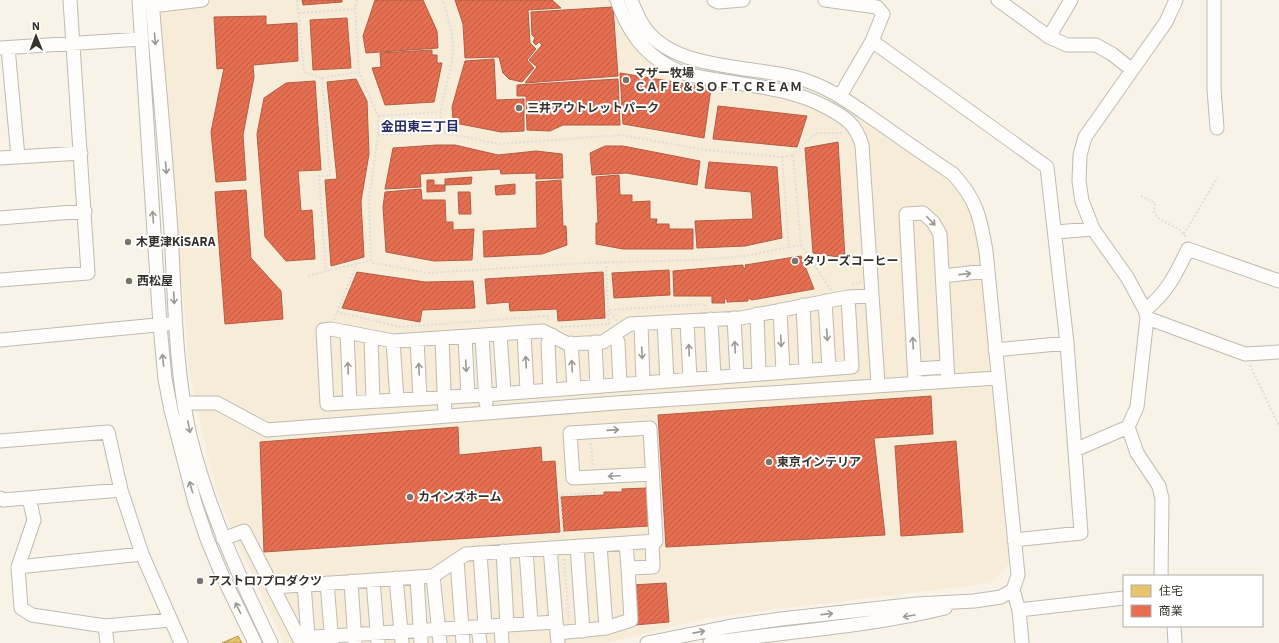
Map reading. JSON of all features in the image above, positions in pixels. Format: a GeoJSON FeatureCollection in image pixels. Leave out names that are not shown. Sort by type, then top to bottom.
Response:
{"type":"FeatureCollection","features":[{"type":"Feature","properties":{"kind":"street"},"geometry":{"type":"LineString","coordinates":[[0,280],[88,273],[70,0]]}},
{"type":"Feature","properties":{"kind":"street"},"geometry":{"type":"LineString","coordinates":[[139,0],[160,325],[171,410],[195,503],[207,540],[255,643]]}},
{"type":"Feature","properties":{"kind":"street"},"geometry":{"type":"LineString","coordinates":[[202,0],[152,3],[171,230],[176,323],[184,403],[190,436],[206,492],[223,539],[272,643]]}},
{"type":"Feature","properties":{"kind":"street"},"geometry":{"type":"LineString","coordinates":[[617,0],[623,18],[633,37],[648,52],[670,68],[691,75],[808,98],[835,111],[853,124],[862,145],[878,384]]}},
{"type":"Feature","properties":{"kind":"street"},"geometry":{"type":"LineString","coordinates":[[631,0],[641,23],[656,40],[673,52],[702,62],[810,82],[840,96],[953,174],[966,188],[980,215],[987,271],[1018,575],[1013,590],[1019,610],[1022,643]]}},
{"type":"Feature","properties":{"kind":"street"},"geometry":{"type":"LineString","coordinates":[[714,0],[718,2],[743,0]]}},
{"type":"Feature","properties":{"kind":"street"},"geometry":{"type":"LineString","coordinates":[[825,0],[877,7],[883,14],[872,41],[840,96]]}},
{"type":"Feature","properties":{"kind":"street"},"geometry":{"type":"LineString","coordinates":[[998,0],[1049,37],[1067,45],[1096,46],[1112,54],[1132,69]]}},
{"type":"Feature","properties":{"kind":"street"},"geometry":{"type":"LineString","coordinates":[[1049,37],[1071,0]]}},
{"type":"Feature","properties":{"kind":"street"},"geometry":{"type":"LineString","coordinates":[[1161,575],[1162,500],[1159,486],[1137,453],[1128,428],[1137,407],[1146,314],[1127,277],[1093,229],[1082,200],[1079,181],[1080,155],[1085,137],[1166,22],[1176,0]]}},
{"type":"Feature","properties":{"kind":"street"},"geometry":{"type":"LineString","coordinates":[[1214,0],[1214,89],[1217,128]]}},
{"type":"Feature","properties":{"kind":"street"},"geometry":{"type":"LineString","coordinates":[[18,157],[4,48],[73,45],[142,39]]}},
{"type":"Feature","properties":{"kind":"street"},"geometry":{"type":"LineString","coordinates":[[872,41],[1047,167],[1067,343],[1081,533],[1014,540]]}},
{"type":"Feature","properties":{"kind":"street"},"geometry":{"type":"LineString","coordinates":[[748,85],[751,70]]}},
{"type":"Feature","properties":{"kind":"street"},"geometry":{"type":"LineString","coordinates":[[0,158],[81,152]]}},
{"type":"Feature","properties":{"kind":"street"},"geometry":{"type":"LineString","coordinates":[[0,218],[85,211]]}},
{"type":"Feature","properties":{"kind":"street"},"geometry":{"type":"LineString","coordinates":[[915,376],[906,214],[923,213],[933,222],[940,234],[948,380]]}},
{"type":"Feature","properties":{"kind":"street"},"geometry":{"type":"LineString","coordinates":[[1055,232],[1093,229]]}},
{"type":"Feature","properties":{"kind":"street"},"geometry":{"type":"LineString","coordinates":[[1146,314],[1173,281],[1188,249],[1279,281]]}},
{"type":"Feature","properties":{"kind":"street"},"geometry":{"type":"LineString","coordinates":[[942,276],[987,271]]}},
{"type":"Feature","properties":{"kind":"street"},"geometry":{"type":"LineString","coordinates":[[552,329],[571,344],[603,342],[630,324],[688,321],[710,315],[734,318],[803,305],[828,294],[846,290],[872,296]]}},
{"type":"Feature","properties":{"kind":"street"},"geometry":{"type":"LineString","coordinates":[[552,329],[482,336],[393,341],[331,329],[323,330],[327,404],[485,395],[852,367],[846,290]]}},
{"type":"Feature","properties":{"kind":"street"},"geometry":{"type":"LineString","coordinates":[[828,294],[829,368]]}},
{"type":"Feature","properties":{"kind":"street"},"geometry":{"type":"LineString","coordinates":[[803,305],[806,370]]}},
{"type":"Feature","properties":{"kind":"street"},"geometry":{"type":"LineString","coordinates":[[780,310],[783,372]]}},
{"type":"Feature","properties":{"kind":"street"},"geometry":{"type":"LineString","coordinates":[[757,314],[762,373],[766,392]]}},
{"type":"Feature","properties":{"kind":"street"},"geometry":{"type":"LineString","coordinates":[[1146,314],[1245,354],[1279,352]]}},
{"type":"Feature","properties":{"kind":"street"},"geometry":{"type":"LineString","coordinates":[[710,315],[714,377]]}},
{"type":"Feature","properties":{"kind":"street"},"geometry":{"type":"LineString","coordinates":[[734,318],[737,375]]}},
{"type":"Feature","properties":{"kind":"street"},"geometry":{"type":"LineString","coordinates":[[688,321],[695,378],[701,397]]}},
{"type":"Feature","properties":{"kind":"street"},"geometry":{"type":"LineString","coordinates":[[664,322],[667,381]]}},
{"type":"Feature","properties":{"kind":"street"},"geometry":{"type":"LineString","coordinates":[[0,340],[176,323]]}},
{"type":"Feature","properties":{"kind":"street"},"geometry":{"type":"LineString","coordinates":[[641,324],[643,382]]}},
{"type":"Feature","properties":{"kind":"street"},"geometry":{"type":"LineString","coordinates":[[550,390],[548,343],[552,329]]}},
{"type":"Feature","properties":{"kind":"street"},"geometry":{"type":"LineString","coordinates":[[607,403],[608,385],[618,342],[618,331]]}},
{"type":"Feature","properties":{"kind":"street"},"geometry":{"type":"LineString","coordinates":[[347,332],[350,403]]}},
{"type":"Feature","properties":{"kind":"street"},"geometry":{"type":"LineString","coordinates":[[524,332],[527,391]]}},
{"type":"Feature","properties":{"kind":"street"},"geometry":{"type":"LineString","coordinates":[[500,334],[504,393]]}},
{"type":"Feature","properties":{"kind":"street"},"geometry":{"type":"LineString","coordinates":[[482,336],[486,413]]}},
{"type":"Feature","properties":{"kind":"street"},"geometry":{"type":"LineString","coordinates":[[371,337],[373,401]]}},
{"type":"Feature","properties":{"kind":"street"},"geometry":{"type":"LineString","coordinates":[[465,337],[468,396]]}},
{"type":"Feature","properties":{"kind":"street"},"geometry":{"type":"LineString","coordinates":[[442,338],[445,416]]}},
{"type":"Feature","properties":{"kind":"street"},"geometry":{"type":"LineString","coordinates":[[417,340],[420,398]]}},
{"type":"Feature","properties":{"kind":"street"},"geometry":{"type":"LineString","coordinates":[[393,341],[397,400]]}},
{"type":"Feature","properties":{"kind":"street"},"geometry":{"type":"LineString","coordinates":[[595,342],[608,385]]}},
{"type":"Feature","properties":{"kind":"street"},"geometry":{"type":"LineString","coordinates":[[995,350],[1067,343]]}},
{"type":"Feature","properties":{"kind":"street"},"geometry":{"type":"LineString","coordinates":[[571,344],[574,388]]}},
{"type":"Feature","properties":{"kind":"street"},"geometry":{"type":"LineString","coordinates":[[184,403],[217,403],[267,430],[607,403],[878,384],[947,367]]}},
{"type":"Feature","properties":{"kind":"street"},"geometry":{"type":"LineString","coordinates":[[915,376],[948,380],[997,378]]}},
{"type":"Feature","properties":{"kind":"street"},"geometry":{"type":"LineString","coordinates":[[273,587],[433,576],[466,554],[656,541],[650,428],[570,433],[572,478],[652,474]]}},
{"type":"Feature","properties":{"kind":"street"},"geometry":{"type":"LineString","coordinates":[[1075,450],[1128,428]]}},
{"type":"Feature","properties":{"kind":"street"},"geometry":{"type":"LineString","coordinates":[[0,441],[108,432],[121,490],[142,554],[181,643]]}},
{"type":"Feature","properties":{"kind":"street"},"geometry":{"type":"LineString","coordinates":[[0,498],[3,500],[121,490]]}},
{"type":"Feature","properties":{"kind":"street"},"geometry":{"type":"LineString","coordinates":[[29,498],[34,520],[18,567],[21,608],[32,615],[105,626],[170,620]]}},
{"type":"Feature","properties":{"kind":"street"},"geometry":{"type":"LineString","coordinates":[[223,539],[244,531],[299,638],[308,637],[332,639],[421,637],[439,629],[531,624],[557,633],[606,628],[631,620],[626,543]]}},
{"type":"Feature","properties":{"kind":"street"},"geometry":{"type":"LineString","coordinates":[[628,568],[653,567],[652,541]]}},
{"type":"Feature","properties":{"kind":"street"},"geometry":{"type":"LineString","coordinates":[[600,545],[606,628]]}},
{"type":"Feature","properties":{"kind":"street"},"geometry":{"type":"LineString","coordinates":[[577,546],[583,631]]}},
{"type":"Feature","properties":{"kind":"street"},"geometry":{"type":"LineString","coordinates":[[550,548],[557,633]]}},
{"type":"Feature","properties":{"kind":"street"},"geometry":{"type":"LineString","coordinates":[[526,550],[531,624]]}},
{"type":"Feature","properties":{"kind":"street"},"geometry":{"type":"LineString","coordinates":[[502,643],[504,625],[503,551]]}},
{"type":"Feature","properties":{"kind":"street"},"geometry":{"type":"LineString","coordinates":[[480,553],[482,627],[480,643]]}},
{"type":"Feature","properties":{"kind":"street"},"geometry":{"type":"LineString","coordinates":[[18,567],[142,554]]}},
{"type":"Feature","properties":{"kind":"street"},"geometry":{"type":"LineString","coordinates":[[457,560],[463,643]]}},
{"type":"Feature","properties":{"kind":"street"},"geometry":{"type":"LineString","coordinates":[[417,576],[421,637]]}},
{"type":"Feature","properties":{"kind":"street"},"geometry":{"type":"LineString","coordinates":[[433,576],[440,643]]}},
{"type":"Feature","properties":{"kind":"street"},"geometry":{"type":"LineString","coordinates":[[396,578],[401,637]]}},
{"type":"Feature","properties":{"kind":"street"},"geometry":{"type":"LineString","coordinates":[[373,580],[378,638]]}},
{"type":"Feature","properties":{"kind":"street"},"geometry":{"type":"LineString","coordinates":[[351,581],[355,639]]}},
{"type":"Feature","properties":{"kind":"street"},"geometry":{"type":"LineString","coordinates":[[327,583],[332,639]]}},
{"type":"Feature","properties":{"kind":"street"},"geometry":{"type":"LineString","coordinates":[[304,584],[308,637]]}},
{"type":"Feature","properties":{"kind":"street"},"geometry":{"type":"LineString","coordinates":[[647,643],[732,626],[774,620],[917,604],[974,601],[1001,597],[1013,590]]}},
{"type":"Feature","properties":{"kind":"street"},"geometry":{"type":"LineString","coordinates":[[1019,610],[1123,598]]}},
{"type":"Feature","properties":{"kind":"street"},"geometry":{"type":"LineString","coordinates":[[710,643],[764,639],[919,615],[974,601]]}},
{"type":"Feature","properties":{"kind":"street"},"geometry":{"type":"LineString","coordinates":[[105,626],[107,643]]}},
{"type":"Feature","properties":{"kind":"street"},"geometry":{"type":"LineString","coordinates":[[1174,627],[1175,643]]}},
{"type":"Feature","properties":{"kind":"path"},"geometry":{"type":"LineString","coordinates":[[297,0],[300,13],[304,72],[322,78],[359,72]]}},
{"type":"Feature","properties":{"kind":"path"},"geometry":{"type":"LineString","coordinates":[[357,0],[355,9],[359,72],[378,116],[378,135],[369,200],[371,260]]}},
{"type":"Feature","properties":{"kind":"path"},"geometry":{"type":"LineString","coordinates":[[440,132],[439,112],[453,60],[450,23],[443,0]]}},
{"type":"Feature","properties":{"kind":"path"},"geometry":{"type":"LineString","coordinates":[[300,13],[355,9]]}},
{"type":"Feature","properties":{"kind":"path"},"geometry":{"type":"LineString","coordinates":[[322,78],[330,176],[319,176],[326,271]]}},
{"type":"Feature","properties":{"kind":"path"},"geometry":{"type":"LineString","coordinates":[[378,116],[439,112]]}},
{"type":"Feature","properties":{"kind":"path"},"geometry":{"type":"LineString","coordinates":[[378,135],[440,132],[500,144],[621,135],[706,150],[782,157],[793,155],[816,133],[844,133],[848,135]]}},
{"type":"Feature","properties":{"kind":"path"},"geometry":{"type":"LineString","coordinates":[[793,155],[801,246],[828,294],[846,290],[864,282]]}},
{"type":"Feature","properties":{"kind":"path"},"geometry":{"type":"LineString","coordinates":[[782,157],[789,247]]}},
{"type":"Feature","properties":{"kind":"path"},"geometry":{"type":"LineString","coordinates":[[1184,234],[1217,178]]}},
{"type":"Feature","properties":{"kind":"path"},"geometry":{"type":"LineString","coordinates":[[1141,196],[1155,203],[1154,213],[1157,218],[1180,230],[1184,234],[1188,249]]}},
{"type":"Feature","properties":{"kind":"path"},"geometry":{"type":"LineString","coordinates":[[308,276],[371,260],[374,263],[428,273],[606,262],[696,260],[745,256],[801,246]]}},
{"type":"Feature","properties":{"kind":"path"},"geometry":{"type":"LineString","coordinates":[[337,312],[400,327],[548,316],[552,329],[609,324],[606,262]]}},
{"type":"Feature","properties":{"kind":"path"},"geometry":{"type":"LineString","coordinates":[[332,324],[357,263]]}},
{"type":"Feature","properties":{"kind":"path"},"geometry":{"type":"LineString","coordinates":[[608,310],[705,304],[706,311],[710,315]]}},
{"type":"Feature","properties":{"kind":"path"},"geometry":{"type":"LineString","coordinates":[[608,310],[618,331]]}},
{"type":"Feature","properties":{"kind":"path"},"geometry":{"type":"LineString","coordinates":[[1245,354],[1279,426]]}},
{"type":"Feature","properties":{"kind":"path"},"geometry":{"type":"LineString","coordinates":[[591,438],[593,472]]}},
{"type":"Feature","properties":{"kind":"path"},"geometry":{"type":"LineString","coordinates":[[563,541],[560,495],[594,493],[594,483]]}},
{"type":"Feature","properties":{"kind":"path"},"geometry":{"type":"LineString","coordinates":[[564,554],[570,625]]}},
{"type":"Feature","properties":{"kind":"shaded area"},"geometry":{"type":"Polygon","coordinates":[[[159,0],[623,0],[633,25],[650,45],[672,61],[739,74],[804,84],[852,111],[947,180],[963,195],[973,217],[980,253],[1009,564],[991,583],[706,618],[607,643],[284,643],[238,545],[218,494],[195,400],[188,363],[163,82],[159,0]]]}},
{"type":"Feature","properties":{"kind":"building: 住宅"},"geometry":{"type":"Polygon","coordinates":[[[238,636],[242,643],[222,643],[238,636]]]}},
{"type":"Feature","properties":{"kind":"building: 商業"},"geometry":{"type":"Polygon","coordinates":[[[302,0],[342,0],[342,2],[303,5],[302,0]]]}},
{"type":"Feature","properties":{"kind":"building: 商業"},"geometry":{"type":"Polygon","coordinates":[[[375,0],[423,0],[437,31],[438,48],[366,53],[363,36],[375,0]]]}},
{"type":"Feature","properties":{"kind":"building: 商業"},"geometry":{"type":"Polygon","coordinates":[[[455,0],[552,0],[561,8],[528,10],[530,43],[536,49],[527,60],[534,68],[522,82],[509,79],[503,73],[499,57],[465,58],[463,24],[455,0]]]}},
{"type":"Feature","properties":{"kind":"building: 商業"},"geometry":{"type":"Polygon","coordinates":[[[613,7],[618,76],[525,83],[537,67],[529,60],[542,45],[539,42],[536,45],[533,42],[535,38],[532,35],[531,12],[613,7]]]}},
{"type":"Feature","properties":{"kind":"building: 商業"},"geometry":{"type":"Polygon","coordinates":[[[266,16],[266,25],[297,23],[298,61],[253,65],[254,77],[243,135],[246,180],[216,182],[211,132],[224,68],[217,69],[214,17],[266,16]]]}},
{"type":"Feature","properties":{"kind":"building: 商業"},"geometry":{"type":"Polygon","coordinates":[[[347,18],[351,68],[313,70],[310,20],[347,18]]]}},
{"type":"Feature","properties":{"kind":"building: 商業"},"geometry":{"type":"Polygon","coordinates":[[[432,50],[432,55],[437,55],[437,63],[442,63],[434,102],[385,105],[372,68],[381,67],[380,53],[432,50]]]}},
{"type":"Feature","properties":{"kind":"building: 商業"},"geometry":{"type":"Polygon","coordinates":[[[494,59],[496,100],[524,99],[524,131],[501,132],[455,123],[453,120],[452,107],[465,61],[494,59]]]}},
{"type":"Feature","properties":{"kind":"building: 商業"},"geometry":{"type":"Polygon","coordinates":[[[620,73],[711,88],[704,138],[623,124],[620,73]]]}},
{"type":"Feature","properties":{"kind":"building: 商業"},"geometry":{"type":"Polygon","coordinates":[[[356,79],[367,101],[369,154],[361,201],[364,257],[331,266],[325,180],[337,179],[327,82],[356,79]]]}},
{"type":"Feature","properties":{"kind":"building: 商業"},"geometry":{"type":"Polygon","coordinates":[[[618,79],[620,125],[563,125],[550,131],[527,130],[526,96],[517,96],[517,85],[618,79]]]}},
{"type":"Feature","properties":{"kind":"building: 商業"},"geometry":{"type":"Polygon","coordinates":[[[315,81],[321,170],[298,171],[301,211],[312,210],[315,259],[286,261],[265,237],[257,134],[264,98],[286,83],[315,81]]]}},
{"type":"Feature","properties":{"kind":"building: 商業"},"geometry":{"type":"Polygon","coordinates":[[[718,106],[807,116],[797,147],[713,139],[718,106]]]}},
{"type":"Feature","properties":{"kind":"building: 商業"},"geometry":{"type":"Polygon","coordinates":[[[838,142],[845,258],[813,253],[805,148],[838,142]]]}},
{"type":"Feature","properties":{"kind":"building: 商業"},"geometry":{"type":"Polygon","coordinates":[[[455,145],[498,155],[536,151],[562,154],[563,178],[536,179],[536,173],[501,174],[500,169],[420,174],[421,187],[385,189],[393,148],[455,145]]]}},
{"type":"Feature","properties":{"kind":"building: 商業"},"geometry":{"type":"Polygon","coordinates":[[[605,146],[623,146],[700,161],[697,185],[626,173],[592,175],[590,153],[605,146]]]}},
{"type":"Feature","properties":{"kind":"building: 商業"},"geometry":{"type":"Polygon","coordinates":[[[709,162],[777,167],[782,238],[745,246],[697,248],[695,221],[753,219],[751,192],[705,188],[709,162]]]}},
{"type":"Feature","properties":{"kind":"building: 商業"},"geometry":{"type":"Polygon","coordinates":[[[619,175],[620,195],[632,195],[632,202],[650,201],[650,219],[657,219],[656,224],[669,224],[669,229],[693,229],[693,249],[623,249],[596,244],[596,223],[598,223],[596,177],[619,175]]]}},
{"type":"Feature","properties":{"kind":"building: 商業"},"geometry":{"type":"Polygon","coordinates":[[[472,177],[471,184],[445,185],[445,179],[472,177]]]}},
{"type":"Feature","properties":{"kind":"building: 商業"},"geometry":{"type":"Polygon","coordinates":[[[427,180],[434,180],[434,185],[445,185],[445,191],[427,192],[427,180]]]}},
{"type":"Feature","properties":{"kind":"building: 商業"},"geometry":{"type":"Polygon","coordinates":[[[561,180],[563,226],[566,226],[567,245],[542,254],[484,257],[483,231],[537,228],[536,182],[561,180]]]}},
{"type":"Feature","properties":{"kind":"building: 商業"},"geometry":{"type":"Polygon","coordinates":[[[515,184],[515,194],[496,195],[495,186],[515,184]]]}},
{"type":"Feature","properties":{"kind":"building: 商業"},"geometry":{"type":"Polygon","coordinates":[[[421,189],[422,200],[445,200],[446,222],[453,222],[453,230],[474,229],[472,260],[434,261],[386,252],[383,207],[385,192],[421,189]]]}},
{"type":"Feature","properties":{"kind":"building: 商業"},"geometry":{"type":"Polygon","coordinates":[[[246,190],[251,258],[281,291],[283,319],[225,324],[215,192],[246,190]]]}},
{"type":"Feature","properties":{"kind":"building: 商業"},"geometry":{"type":"Polygon","coordinates":[[[458,192],[470,192],[471,214],[459,214],[458,192]]]}},
{"type":"Feature","properties":{"kind":"building: 商業"},"geometry":{"type":"Polygon","coordinates":[[[801,256],[814,289],[752,300],[748,298],[748,301],[727,302],[727,299],[724,299],[725,303],[712,303],[712,296],[674,296],[673,271],[743,265],[743,268],[746,268],[745,265],[801,256]]]}},
{"type":"Feature","properties":{"kind":"building: 商業"},"geometry":{"type":"Polygon","coordinates":[[[669,270],[670,295],[614,298],[612,273],[669,270]]]}},
{"type":"Feature","properties":{"kind":"building: 商業"},"geometry":{"type":"Polygon","coordinates":[[[357,272],[425,282],[473,281],[475,308],[422,310],[420,322],[342,308],[357,272]]]}},
{"type":"Feature","properties":{"kind":"building: 商業"},"geometry":{"type":"Polygon","coordinates":[[[603,272],[605,318],[558,321],[557,309],[510,311],[509,302],[487,304],[485,279],[603,272]]]}},
{"type":"Feature","properties":{"kind":"building: 商業"},"geometry":{"type":"Polygon","coordinates":[[[931,396],[933,434],[874,438],[885,535],[666,547],[658,415],[931,396]]]}},
{"type":"Feature","properties":{"kind":"building: 商業","name":"カインズホーム"},"geometry":{"type":"Polygon","coordinates":[[[458,427],[459,455],[541,447],[542,462],[555,461],[560,532],[264,552],[260,442],[458,427]]]}},
{"type":"Feature","properties":{"kind":"building: 商業"},"geometry":{"type":"Polygon","coordinates":[[[956,441],[963,532],[901,536],[895,446],[956,441]]]}},
{"type":"Feature","properties":{"kind":"building: 商業"},"geometry":{"type":"Polygon","coordinates":[[[647,488],[649,526],[564,531],[561,497],[604,495],[604,492],[622,492],[622,489],[647,488]]]}},
{"type":"Feature","properties":{"kind":"building: 商業"},"geometry":{"type":"Polygon","coordinates":[[[666,583],[669,622],[635,625],[632,585],[666,583]]]}},
{"type":"Feature","properties":{"kind":"place","name":"マザー牧場 ＣＡＦＥ＆ＳＯＦＴＣＲＥＡＭ"},"geometry":{"type":"Point","coordinates":[626,80]}},
{"type":"Feature","properties":{"kind":"place","name":"三井アウトレットパーク"},"geometry":{"type":"Point","coordinates":[519,108]}},
{"type":"Feature","properties":{"kind":"place","name":"木更津KiSARA"},"geometry":{"type":"Point","coordinates":[128,242]}},
{"type":"Feature","properties":{"kind":"place","name":"タリーズコーヒー"},"geometry":{"type":"Point","coordinates":[795,261]}},
{"type":"Feature","properties":{"kind":"place","name":"西松屋"},"geometry":{"type":"Point","coordinates":[129,281]}},
{"type":"Feature","properties":{"kind":"place","name":"東京インテリア"},"geometry":{"type":"Point","coordinates":[769,462]}},
{"type":"Feature","properties":{"kind":"place","name":"カインズホーム"},"geometry":{"type":"Point","coordinates":[410,497]}},
{"type":"Feature","properties":{"kind":"place","name":"アストロﾌプロダクツ"},"geometry":{"type":"Point","coordinates":[200,581]}},
{"type":"Feature","properties":{"kind":"district","name":"金田東三丁目"},"geometry":{"type":"Point","coordinates":[420,126]}}]}
